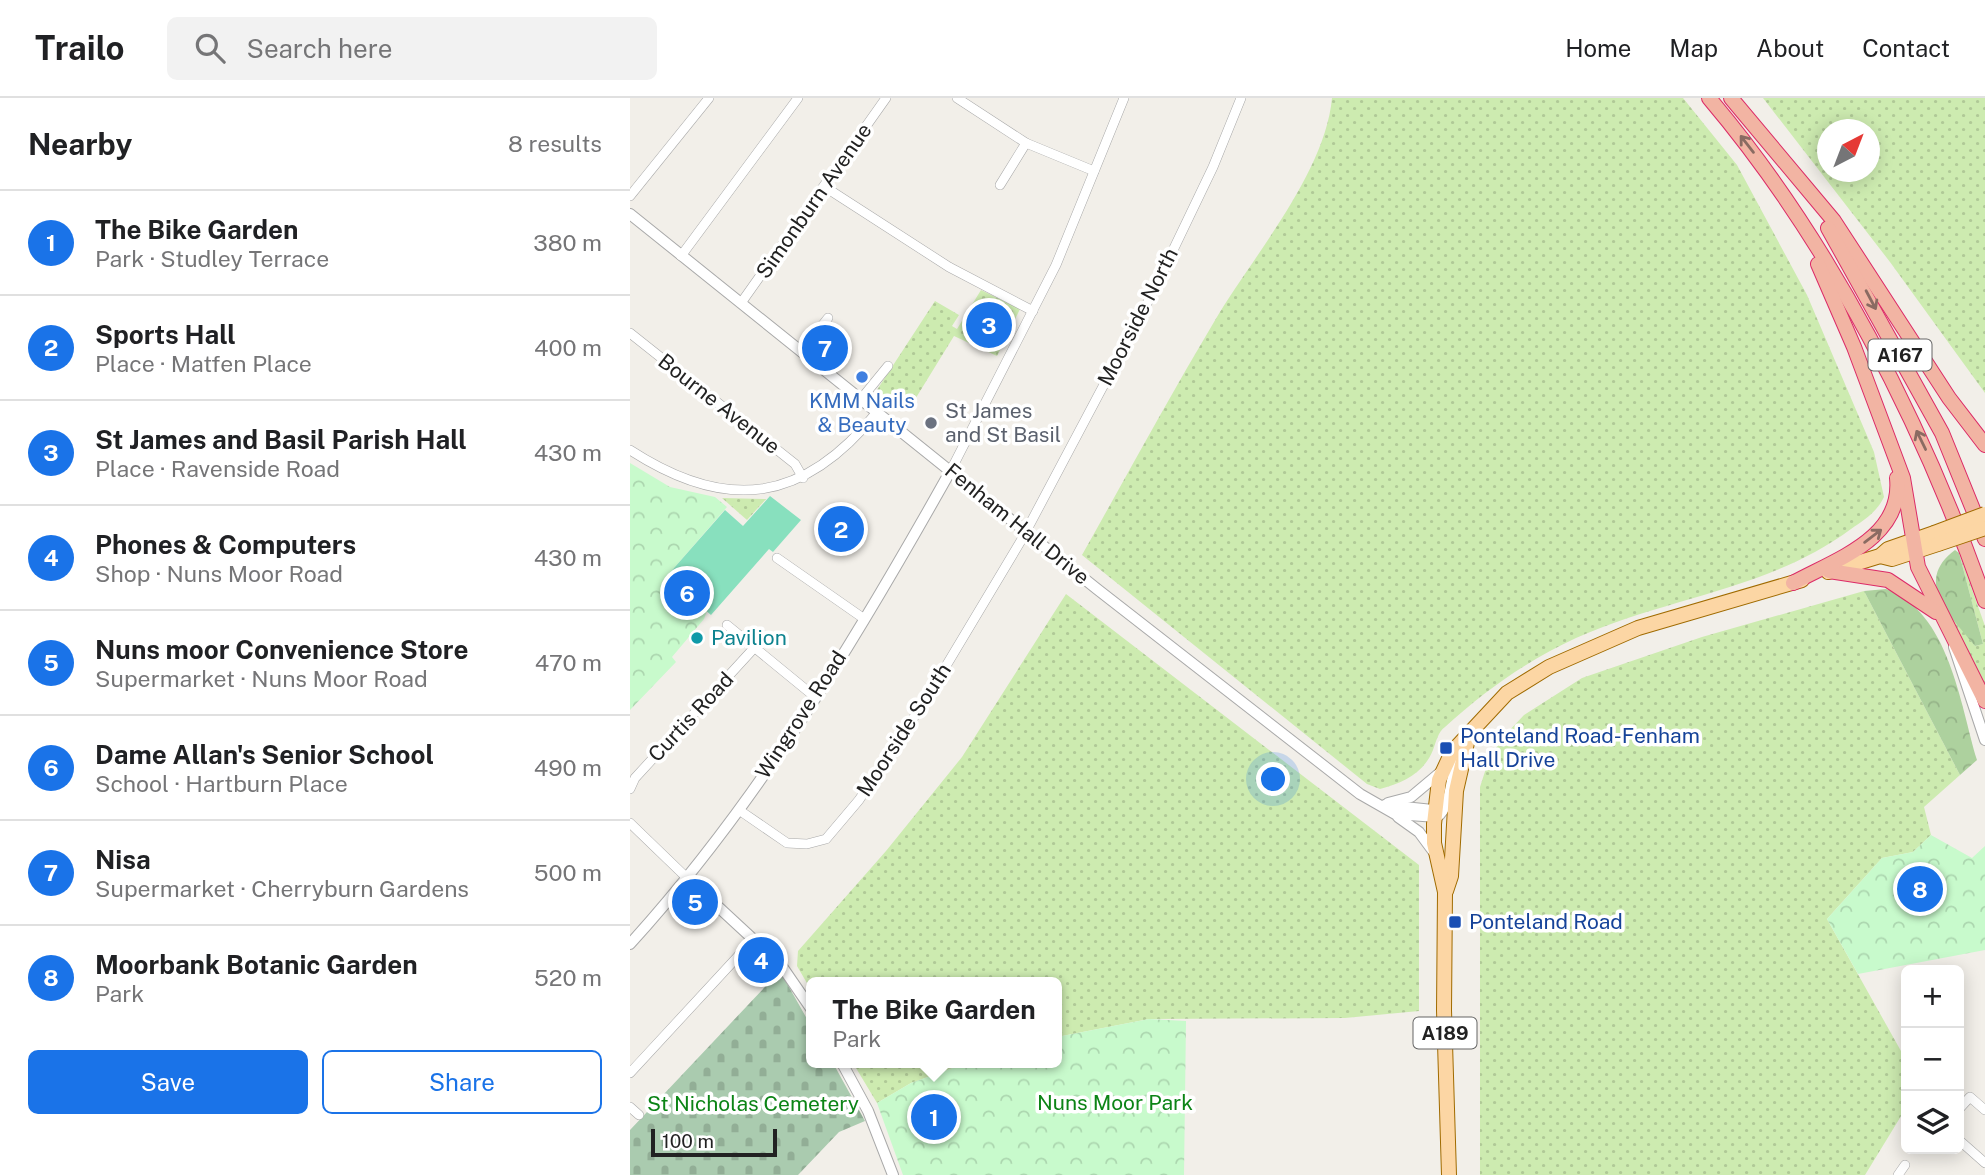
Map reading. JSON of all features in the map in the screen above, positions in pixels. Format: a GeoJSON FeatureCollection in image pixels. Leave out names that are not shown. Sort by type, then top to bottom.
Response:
{"type":"FeatureCollection","features":[{"type":"Feature","properties":{"kind":"highway","name":"A167"},"geometry":{"type":"LineString","coordinates":[[1709,98],[1783,192],[1843,292],[1922,440],[1949,502],[1985,601]]}},
{"type":"Feature","properties":{"kind":"highway","name":"A167"},"geometry":{"type":"LineString","coordinates":[[1731,98],[1798,178],[1861,282],[1942,433],[1985,539]]}},
{"type":"Feature","properties":{"kind":"highway"},"geometry":{"type":"LineString","coordinates":[[1798,178],[1834,221],[1949,398],[1985,445]]}},
{"type":"Feature","properties":{"kind":"highway"},"geometry":{"type":"LineString","coordinates":[[1783,192],[1826,282],[1894,453],[1908,496],[1913,546],[1940,615],[1985,701]]}},
{"type":"Feature","properties":{"kind":"highway"},"geometry":{"type":"LineString","coordinates":[[1949,398],[1985,435]]}},
{"type":"Feature","properties":{"kind":"highway"},"geometry":{"type":"LineString","coordinates":[[1793,583],[1854,550],[1890,520],[1898,493],[1894,453]]}},
{"type":"Feature","properties":{"kind":"highway"},"geometry":{"type":"LineString","coordinates":[[1829,571],[1888,580],[1940,615]]}},
{"type":"Feature","properties":{"kind":"main road","name":"A189"},"geometry":{"type":"LineString","coordinates":[[1936,539],[1985,514]]}},
{"type":"Feature","properties":{"kind":"main road","name":"A189"},"geometry":{"type":"LineString","coordinates":[[1449,1175],[1444,1010],[1445,892],[1437,857],[1442,771],[1452,752],[1507,693],[1549,667],[1638,628],[1880,556],[1888,549],[1913,546],[1985,527]]}},
{"type":"Feature","properties":{"kind":"main road","name":"A189"},"geometry":{"type":"LineString","coordinates":[[1445,892],[1451,876],[1441,815],[1468,737]]}},
{"type":"Feature","properties":{"kind":"street"},"geometry":{"type":"LineString","coordinates":[[630,196],[709,98]]}},
{"type":"Feature","properties":{"kind":"street"},"geometry":{"type":"LineString","coordinates":[[681,256],[797,98]]}},
{"type":"Feature","properties":{"kind":"street","name":"Simonburn Avenue"},"geometry":{"type":"LineString","coordinates":[[741,303],[886,98]]}},
{"type":"Feature","properties":{"kind":"street"},"geometry":{"type":"LineString","coordinates":[[957,98],[1026,143],[1094,171]]}},
{"type":"Feature","properties":{"kind":"street"},"geometry":{"type":"LineString","coordinates":[[951,470],[1056,265],[1124,98]]}},
{"type":"Feature","properties":{"kind":"street","name":"Moorside North"},"geometry":{"type":"LineString","coordinates":[[1026,532],[1152,294],[1213,167],[1241,98]]}},
{"type":"Feature","properties":{"kind":"street"},"geometry":{"type":"LineString","coordinates":[[1000,185],[1026,143]]}},
{"type":"Feature","properties":{"kind":"street"},"geometry":{"type":"LineString","coordinates":[[825,187],[949,267],[1032,311]]}},
{"type":"Feature","properties":{"kind":"street","name":"Fenham Hall Drive"},"geometry":{"type":"LineString","coordinates":[[630,214],[1303,751],[1395,814],[1441,815]]}},
{"type":"Feature","properties":{"kind":"street"},"geometry":{"type":"LineString","coordinates":[[801,352],[828,318]]}},
{"type":"Feature","properties":{"kind":"street","name":"Bourne Avenue"},"geometry":{"type":"LineString","coordinates":[[630,333],[795,464],[803,478]]}},
{"type":"Feature","properties":{"kind":"street"},"geometry":{"type":"LineString","coordinates":[[861,399],[888,366]]}},
{"type":"Feature","properties":{"kind":"street"},"geometry":{"type":"LineString","coordinates":[[630,450],[658,468],[691,483],[717,488],[772,488],[803,478],[825,465],[877,412]]}},
{"type":"Feature","properties":{"kind":"street","name":"Wingrove Road"},"geometry":{"type":"LineString","coordinates":[[630,944],[687,878],[739,810],[815,697],[951,470]]}},
{"type":"Feature","properties":{"kind":"street","name":"Moorside South"},"geometry":{"type":"LineString","coordinates":[[739,810],[787,843],[807,844],[826,839],[842,824],[928,696],[1026,532]]}},
{"type":"Feature","properties":{"kind":"street"},"geometry":{"type":"LineString","coordinates":[[777,558],[863,618]]}},
{"type":"Feature","properties":{"kind":"street"},"geometry":{"type":"LineString","coordinates":[[727,625],[815,697]]}},
{"type":"Feature","properties":{"kind":"street"},"geometry":{"type":"LineString","coordinates":[[1951,636],[1985,740]]}},
{"type":"Feature","properties":{"kind":"street","name":"Curtis Road"},"geometry":{"type":"LineString","coordinates":[[630,789],[635,778],[755,647]]}},
{"type":"Feature","properties":{"kind":"street"},"geometry":{"type":"LineString","coordinates":[[1379,804],[1411,797],[1442,771]]}},
{"type":"Feature","properties":{"kind":"street"},"geometry":{"type":"LineString","coordinates":[[1379,804],[1441,815]]}},
{"type":"Feature","properties":{"kind":"street"},"geometry":{"type":"LineString","coordinates":[[1395,814],[1419,832],[1437,857]]}},
{"type":"Feature","properties":{"kind":"street"},"geometry":{"type":"LineString","coordinates":[[630,823],[782,965],[806,1002]]}},
{"type":"Feature","properties":{"kind":"street"},"geometry":{"type":"LineString","coordinates":[[630,1073],[753,940]]}},
{"type":"Feature","properties":{"kind":"street"},"geometry":{"type":"LineString","coordinates":[[845,1068],[869,1111],[893,1175]]}},
{"type":"Feature","properties":{"kind":"street"},"geometry":{"type":"LineString","coordinates":[[1964,1104],[1970,1097],[1985,1110]]}},
{"type":"Feature","properties":{"kind":"street"},"geometry":{"type":"LineString","coordinates":[[630,1107],[639,1115]]}},
{"type":"Feature","properties":{"kind":"street"},"geometry":{"type":"LineString","coordinates":[[1964,1144],[1985,1163]]}},
{"type":"Feature","properties":{"kind":"street"},"geometry":{"type":"LineString","coordinates":[[1898,1175],[1905,1165]]}},
{"type":"Feature","properties":{"kind":"green space"},"geometry":{"type":"Polygon","coordinates":[[[1332,98],[1683,98],[1737,165],[1807,295],[1874,452],[1884,497],[1874,511],[1861,522],[1819,550],[1786,566],[1611,624],[1541,656],[1491,689],[1443,729],[1429,758],[1418,771],[1397,784],[1380,789],[1367,784],[1082,555],[1214,322],[1302,185],[1326,127],[1332,98]]]}},
{"type":"Feature","properties":{"kind":"green space"},"geometry":{"type":"Polygon","coordinates":[[[1763,98],[1985,98],[1985,393],[1828,182],[1880,182],[1880,119],[1817,119],[1817,168],[1763,98]]]}},
{"type":"Feature","properties":{"kind":"green space"},"geometry":{"type":"Polygon","coordinates":[[[981,290],[1020,309],[997,356],[954,336],[914,401],[908,396],[903,403],[892,396],[885,404],[873,396],[935,301],[959,315],[952,326],[957,329],[981,290]]]}},
{"type":"Feature","properties":{"kind":"green space"},"geometry":{"type":"Polygon","coordinates":[[[630,463],[670,487],[715,497],[727,507],[667,576],[707,611],[704,619],[672,657],[676,662],[630,710],[630,463]]]}},
{"type":"Feature","properties":{"kind":"green space"},"geometry":{"type":"Polygon","coordinates":[[[770,496],[801,520],[773,552],[769,549],[711,615],[667,576],[725,510],[743,526],[770,496]]]}},
{"type":"Feature","properties":{"kind":"green space"},"geometry":{"type":"Polygon","coordinates":[[[722,498],[766,499],[747,520],[722,498]]]}},
{"type":"Feature","properties":{"kind":"green space"},"geometry":{"type":"Polygon","coordinates":[[[1955,550],[1959,553],[1983,644],[1975,646],[1956,623],[1940,599],[1936,587],[1937,574],[1943,562],[1955,550]]]}},
{"type":"Feature","properties":{"kind":"green space"},"geometry":{"type":"Polygon","coordinates":[[[1959,553],[1985,626],[1985,689],[1941,602],[1975,646],[1983,644],[1959,553]]]}},
{"type":"Feature","properties":{"kind":"green space"},"geometry":{"type":"Polygon","coordinates":[[[1886,589],[1907,601],[1924,617],[1949,662],[1977,760],[1960,775],[1864,591],[1886,589]]]}},
{"type":"Feature","properties":{"kind":"green space"},"geometry":{"type":"Polygon","coordinates":[[[1864,591],[1960,775],[1924,807],[1931,835],[1913,852],[1882,858],[1827,919],[1901,1051],[1901,1116],[1865,1175],[1480,1175],[1480,787],[1490,756],[1524,715],[1582,678],[1702,637],[1864,591]]]}},
{"type":"Feature","properties":{"kind":"green space"},"geometry":{"type":"Polygon","coordinates":[[[1066,594],[1419,865],[1419,1011],[1345,1018],[1149,1019],[1062,1036],[1062,977],[806,977],[806,981],[797,966],[798,951],[886,851],[962,757],[1066,594]]]}},
{"type":"Feature","properties":{"kind":"green space"},"geometry":{"type":"Polygon","coordinates":[[[1931,835],[1972,858],[1985,846],[1985,950],[1858,974],[1827,919],[1882,858],[1913,852],[1931,835]]]}},
{"type":"Feature","properties":{"kind":"green space","name":"St Nicholas Cemetery"},"geometry":{"type":"Polygon","coordinates":[[[780,971],[806,1017],[806,1068],[836,1068],[865,1121],[839,1132],[798,1175],[630,1175],[630,1130],[780,971]]]}},
{"type":"Feature","properties":{"kind":"green space","name":"Nuns Moor Park"},"geometry":{"type":"Polygon","coordinates":[[[1149,1019],[1186,1021],[1184,1175],[903,1175],[877,1103],[911,1083],[953,1068],[1062,1068],[1062,1036],[1149,1019]]]}},
{"type":"Feature","properties":{"kind":"green space"},"geometry":{"type":"Polygon","coordinates":[[[856,1068],[953,1068],[911,1083],[877,1103],[856,1068]]]}},
{"type":"Feature","properties":{"kind":"place","name":"St James and Basil Parish Hall"},"geometry":{"type":"Point","coordinates":[989,325]}},
{"type":"Feature","properties":{"kind":"place","name":"Nisa"},"geometry":{"type":"Point","coordinates":[825,348]}},
{"type":"Feature","properties":{"kind":"place","name":"KMM Nails & Beauty"},"geometry":{"type":"Point","coordinates":[862,377]}},
{"type":"Feature","properties":{"kind":"place","name":"St James and St Basil"},"geometry":{"type":"Point","coordinates":[931,423]}},
{"type":"Feature","properties":{"kind":"place","name":"Sports Hall"},"geometry":{"type":"Point","coordinates":[841,529]}},
{"type":"Feature","properties":{"kind":"place","name":"Dame Allan's Senior School"},"geometry":{"type":"Point","coordinates":[687,593]}},
{"type":"Feature","properties":{"kind":"place","name":"Pavilion"},"geometry":{"type":"Point","coordinates":[697,638]}},
{"type":"Feature","properties":{"kind":"place","name":"Ponteland Road-Fenham Hall Drive"},"geometry":{"type":"Point","coordinates":[1446,748]}},
{"type":"Feature","properties":{"kind":"place","name":"Moorbank Botanic Garden"},"geometry":{"type":"Point","coordinates":[1920,889]}},
{"type":"Feature","properties":{"kind":"place","name":"Nuns moor Convenience Store"},"geometry":{"type":"Point","coordinates":[695,902]}},
{"type":"Feature","properties":{"kind":"place","name":"Ponteland Road"},"geometry":{"type":"Point","coordinates":[1455,922]}},
{"type":"Feature","properties":{"kind":"place","name":"Phones & Computers"},"geometry":{"type":"Point","coordinates":[761,960]}},
{"type":"Feature","properties":{"kind":"place","name":"The Bike Garden"},"geometry":{"type":"Point","coordinates":[934,1117]}}]}
